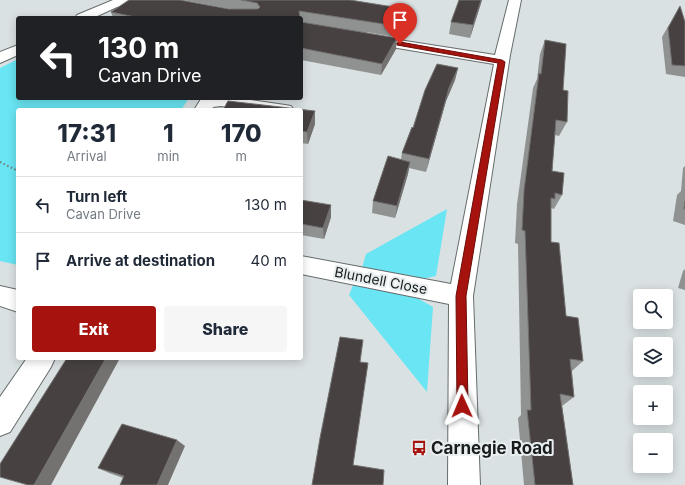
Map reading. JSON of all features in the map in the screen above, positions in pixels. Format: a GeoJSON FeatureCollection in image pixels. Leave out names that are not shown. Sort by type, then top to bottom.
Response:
{"type":"FeatureCollection","features":[{"type":"Feature","properties":{"kind":"street"},"geometry":{"type":"LineString","coordinates":[[86,16],[113,4],[130,0]]}},
{"type":"Feature","properties":{"kind":"street"},"geometry":{"type":"LineString","coordinates":[[464,485],[461,296],[502,62],[516,0]]}},
{"type":"Feature","properties":{"kind":"street"},"geometry":{"type":"LineString","coordinates":[[356,37],[502,62]]}},
{"type":"Feature","properties":{"kind":"street"},"geometry":{"type":"LineString","coordinates":[[0,58],[16,50]]}},
{"type":"Feature","properties":{"kind":"street"},"geometry":{"type":"LineString","coordinates":[[204,108],[207,103],[221,101],[271,108]]}},
{"type":"Feature","properties":{"kind":"street","name":"Blundell Close"},"geometry":{"type":"LineString","coordinates":[[303,265],[461,296]]}},
{"type":"Feature","properties":{"kind":"street"},"geometry":{"type":"LineString","coordinates":[[0,296],[16,300]]}},
{"type":"Feature","properties":{"kind":"street"},"geometry":{"type":"LineString","coordinates":[[0,422],[41,360]]}},
{"type":"Feature","properties":{"kind":"path"},"geometry":{"type":"LineString","coordinates":[[0,162],[16,170]]}},
{"type":"Feature","properties":{"kind":"shaded area"},"geometry":{"type":"Polygon","coordinates":[[[16,60],[16,100],[188,100],[182,108],[16,108],[16,265],[0,261],[0,68],[16,60]]]}},
{"type":"Feature","properties":{"kind":"shaded area"},"geometry":{"type":"Polygon","coordinates":[[[447,209],[436,276],[422,279],[362,268],[366,254],[447,209]]]}},
{"type":"Feature","properties":{"kind":"shaded area"},"geometry":{"type":"Polygon","coordinates":[[[354,283],[412,295],[433,307],[427,392],[349,295],[354,283]]]}},
{"type":"Feature","properties":{"kind":"building"},"geometry":{"type":"Polygon","coordinates":[[[129,0],[180,0],[229,9],[258,9],[260,7],[257,3],[241,0],[350,0],[412,10],[403,27],[299,11],[300,16],[130,16],[111,12],[129,0]]]}},
{"type":"Feature","properties":{"kind":"building"},"geometry":{"type":"Polygon","coordinates":[[[459,0],[481,0],[473,25],[451,22],[459,0]]]}},
{"type":"Feature","properties":{"kind":"building"},"geometry":{"type":"Polygon","coordinates":[[[680,6],[685,22],[685,66],[672,65],[668,28],[680,6]]]}},
{"type":"Feature","properties":{"kind":"building"},"geometry":{"type":"Polygon","coordinates":[[[303,22],[397,38],[382,64],[303,48],[303,22]]]}},
{"type":"Feature","properties":{"kind":"building"},"geometry":{"type":"Polygon","coordinates":[[[545,40],[566,44],[563,90],[568,91],[567,122],[556,120],[552,171],[564,173],[562,195],[555,193],[555,199],[551,198],[551,242],[559,243],[566,316],[578,318],[583,361],[570,359],[574,397],[560,394],[573,485],[535,485],[527,410],[531,410],[525,231],[522,230],[524,190],[539,73],[541,74],[545,40]]]}},
{"type":"Feature","properties":{"kind":"building"},"geometry":{"type":"Polygon","coordinates":[[[437,64],[458,68],[449,88],[429,159],[402,153],[412,127],[413,128],[425,90],[437,64]]]}},
{"type":"Feature","properties":{"kind":"building"},"geometry":{"type":"Polygon","coordinates":[[[228,101],[289,108],[224,108],[228,101]]]}},
{"type":"Feature","properties":{"kind":"building"},"geometry":{"type":"Polygon","coordinates":[[[303,110],[315,111],[307,132],[303,131],[303,110]]]}},
{"type":"Feature","properties":{"kind":"building"},"geometry":{"type":"Polygon","coordinates":[[[388,156],[410,162],[397,206],[373,201],[388,156]]]}},
{"type":"Feature","properties":{"kind":"building"},"geometry":{"type":"Polygon","coordinates":[[[303,200],[331,205],[323,228],[303,224],[303,200]]]}},
{"type":"Feature","properties":{"kind":"building"},"geometry":{"type":"Polygon","coordinates":[[[340,337],[363,340],[360,362],[368,363],[353,465],[384,470],[383,485],[312,485],[340,337]]]}},
{"type":"Feature","properties":{"kind":"building"},"geometry":{"type":"Polygon","coordinates":[[[66,360],[105,360],[34,485],[28,485],[0,477],[0,464],[66,360]]]}},
{"type":"Feature","properties":{"kind":"building"},"geometry":{"type":"Polygon","coordinates":[[[122,424],[177,440],[157,485],[120,485],[124,476],[98,468],[122,424]]]}},
{"type":"Feature","properties":{"kind":"place","name":"Carnegie Road"},"geometry":{"type":"Point","coordinates":[419,448]}},
{"type":"Feature","properties":{"kind":"route"},"geometry":{"type":"LineString","coordinates":[[400,44],[502,62],[461,296],[462,406]]}}]}
